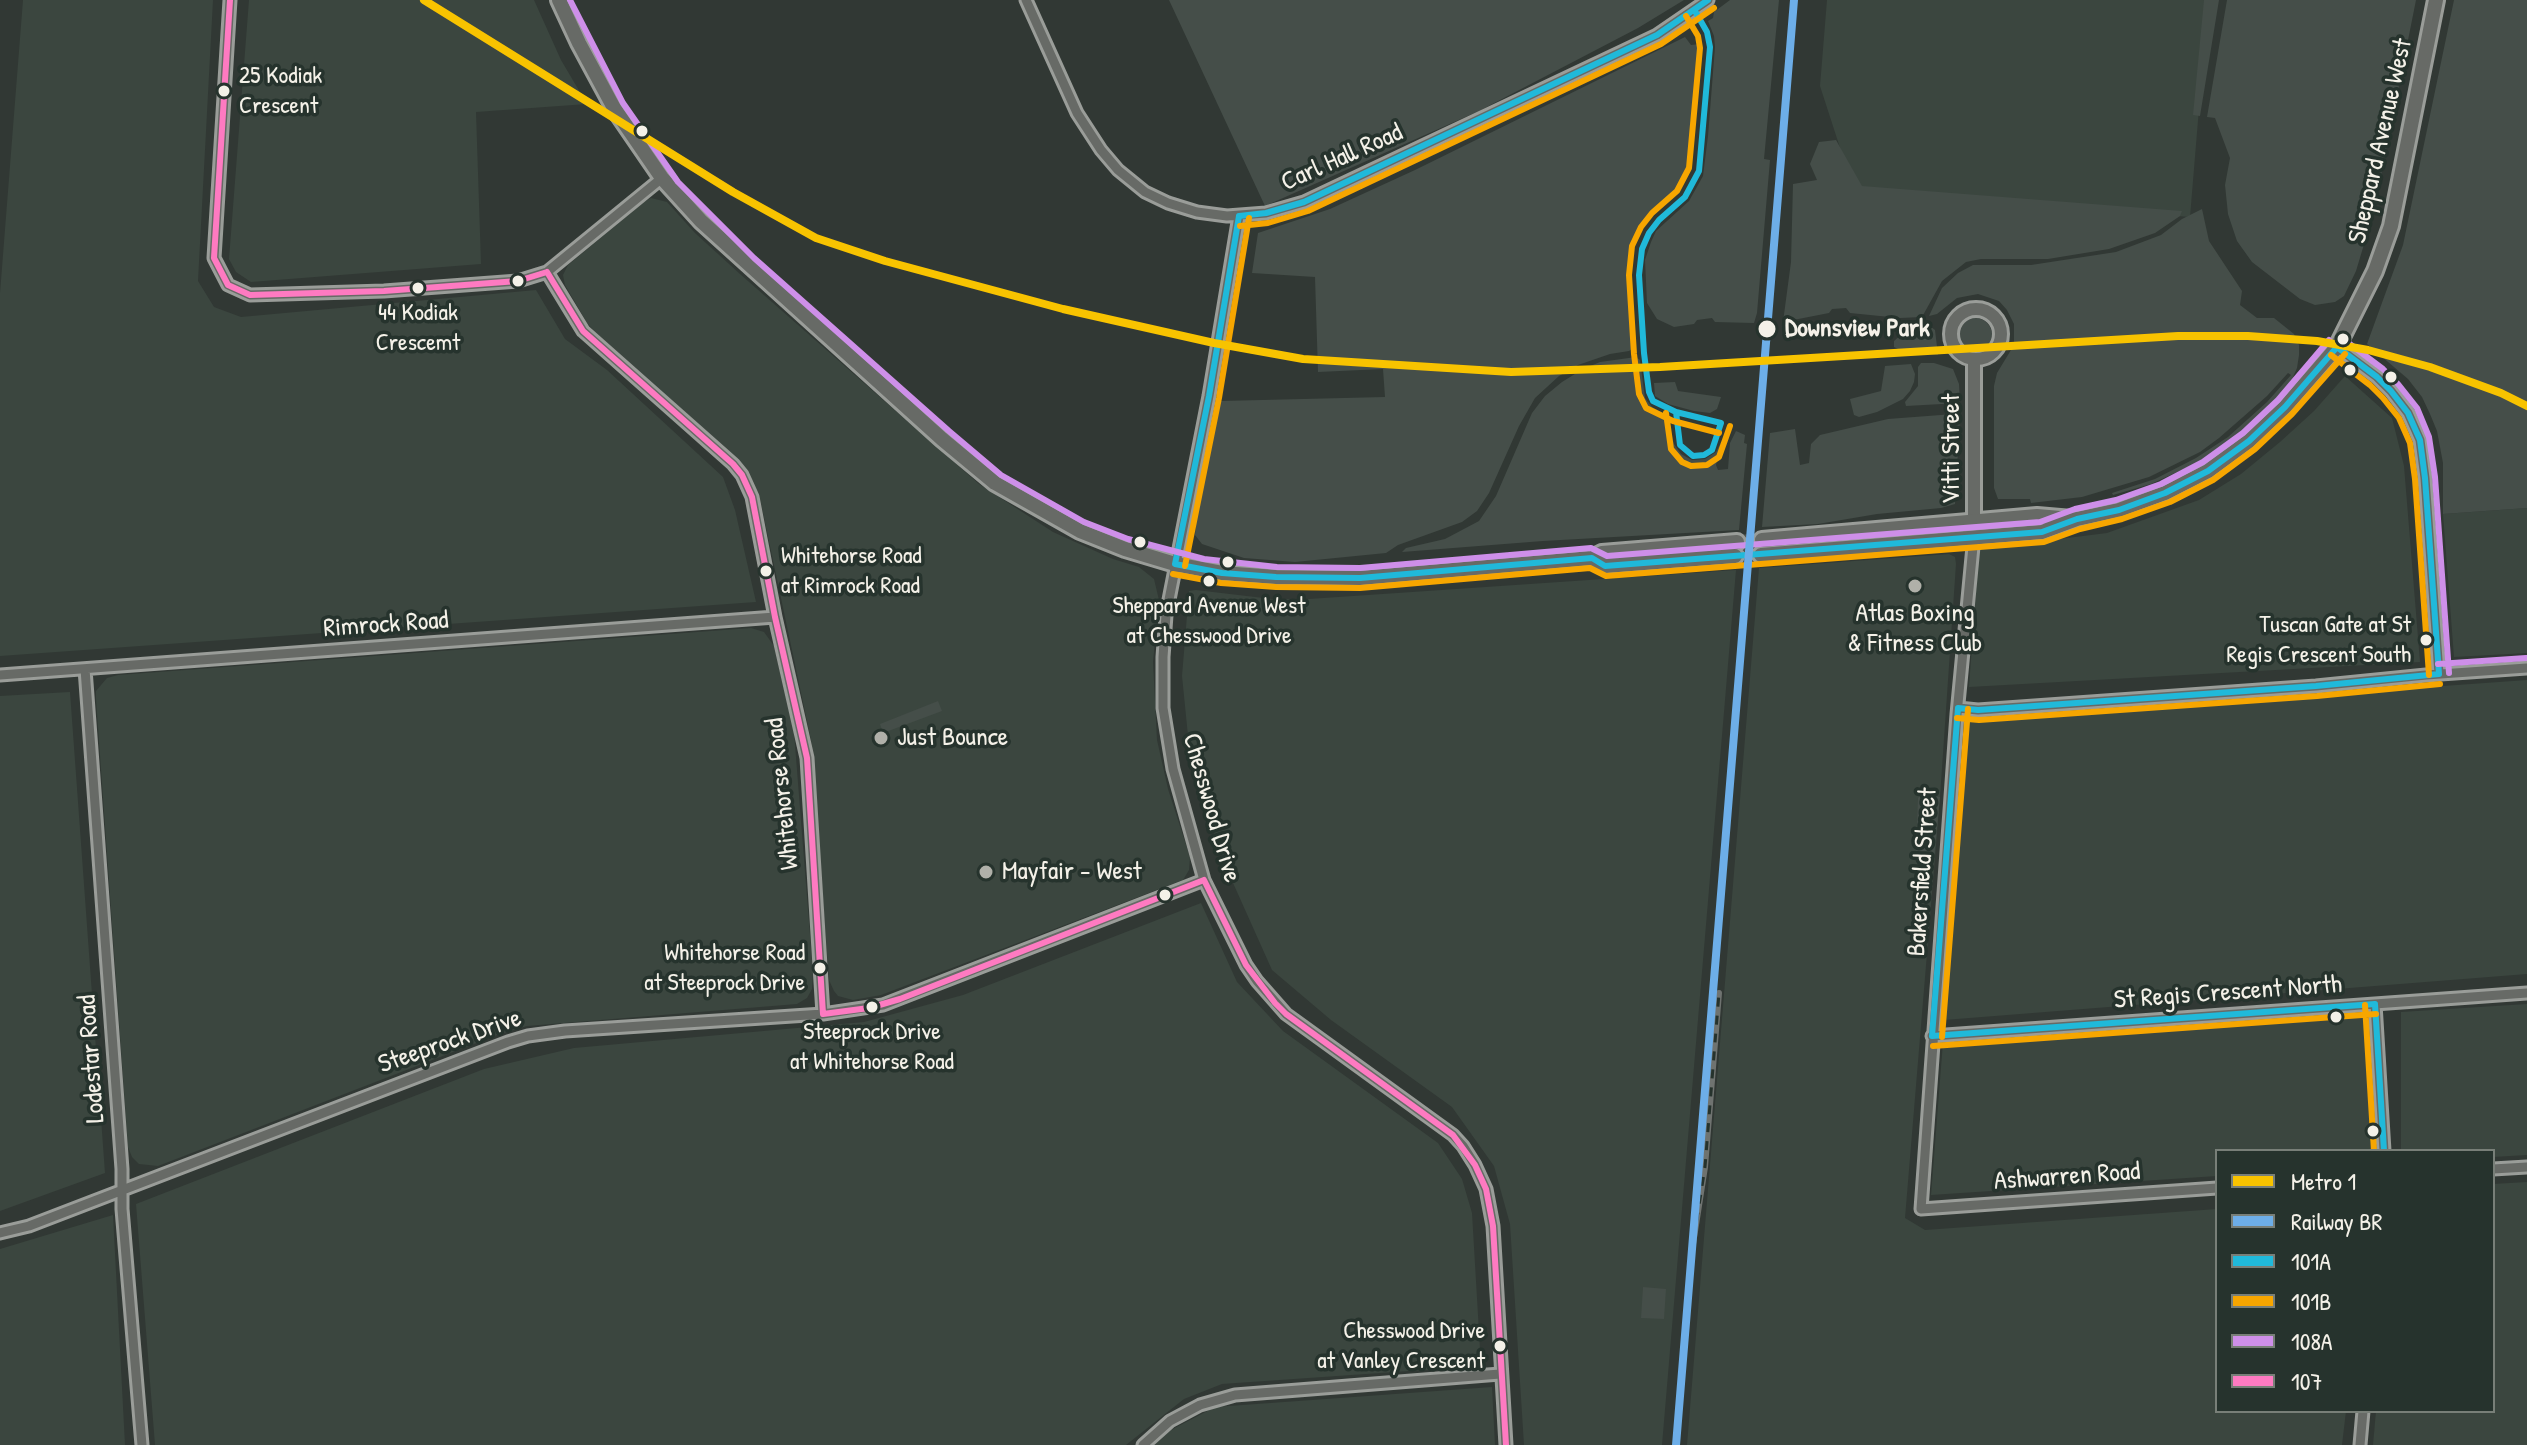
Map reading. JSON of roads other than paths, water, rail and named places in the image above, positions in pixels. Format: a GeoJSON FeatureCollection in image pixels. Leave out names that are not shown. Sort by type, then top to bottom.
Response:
{"type":"FeatureCollection","features":[{"type":"Feature","properties":{"kind":"main road"},"geometry":{"type":"LineString","coordinates":[[559,0],[614,108],[662,178],[701,221],[995,483],[1080,531],[1175,564],[1222,573],[1276,577],[1360,578],[1592,558],[1602,553],[1736,549]]}},
{"type":"Feature","properties":{"kind":"main road","name":"Sheppard Avenue West"},"geometry":{"type":"LineString","coordinates":[[2077,519],[2037,516],[1761,547],[1974,539],[2042,532],[2165,493],[2208,471],[2249,441],[2279,414],[2337,347],[2375,271],[2391,226],[2436,0]]}},
{"type":"Feature","properties":{"kind":"street"},"geometry":{"type":"LineString","coordinates":[[230,0],[214,258],[228,285],[250,295],[384,291],[518,281],[547,272],[662,178]]}},
{"type":"Feature","properties":{"kind":"street","name":"Carl Hall Road"},"geometry":{"type":"LineString","coordinates":[[1026,0],[1077,113],[1118,170],[1145,192],[1168,203],[1197,212],[1239,216],[1266,213],[1304,202],[1657,35],[1708,0]]}},
{"type":"Feature","properties":{"kind":"street","name":"Chesswood Drive"},"geometry":{"type":"LineString","coordinates":[[1239,216],[1209,396],[1166,615],[1163,708],[1173,769],[1204,880],[1246,965],[1275,1003],[1453,1135],[1475,1165],[1486,1189],[1493,1226],[1506,1445]]}},
{"type":"Feature","properties":{"kind":"street","name":"Whitehorse Road"},"geometry":{"type":"LineString","coordinates":[[547,272],[583,331],[733,464],[752,497],[807,758],[823,1014]]}},
{"type":"Feature","properties":{"kind":"street","name":"Vitti Street"},"geometry":{"type":"LineString","coordinates":[[1977,309],[1993,316],[2001,331],[1997,348],[1991,355],[1974,360],[1958,353],[1950,338],[1954,320],[1960,314],[1977,309]]}},
{"type":"Feature","properties":{"kind":"street"},"geometry":{"type":"LineString","coordinates":[[2337,347],[2391,391],[2408,413],[2420,440],[2439,674]]}},
{"type":"Feature","properties":{"kind":"street","name":"Vitti Street"},"geometry":{"type":"LineString","coordinates":[[1974,360],[1974,539]]}},
{"type":"Feature","properties":{"kind":"street","name":"Bakersfield Street"},"geometry":{"type":"LineString","coordinates":[[1921,1209],[1932,1036],[1974,539]]}},
{"type":"Feature","properties":{"kind":"street","name":"Rimrock Road"},"geometry":{"type":"LineString","coordinates":[[0,675],[775,617]]}},
{"type":"Feature","properties":{"kind":"street"},"geometry":{"type":"LineString","coordinates":[[1958,708],[1978,710],[2306,687],[2527,668]]}},
{"type":"Feature","properties":{"kind":"street","name":"Lodestar Road"},"geometry":{"type":"LineString","coordinates":[[85,669],[142,1445]]}},
{"type":"Feature","properties":{"kind":"street","name":"Steeprock Drive"},"geometry":{"type":"LineString","coordinates":[[0,1233],[29,1226],[528,1036],[869,1008],[900,999],[1204,880]]}},
{"type":"Feature","properties":{"kind":"street","name":"St Regis Crescent North"},"geometry":{"type":"LineString","coordinates":[[1932,1036],[2527,993]]}},
{"type":"Feature","properties":{"kind":"street"},"geometry":{"type":"LineString","coordinates":[[2375,1004],[2384,1149]]}},
{"type":"Feature","properties":{"kind":"street"},"geometry":{"type":"LineString","coordinates":[[2495,1169],[2527,1167]]}},
{"type":"Feature","properties":{"kind":"street","name":"Ashwarren Road"},"geometry":{"type":"LineString","coordinates":[[1921,1209],[2215,1188]]}},
{"type":"Feature","properties":{"kind":"street"},"geometry":{"type":"LineString","coordinates":[[1143,1445],[1170,1421],[1200,1405],[1235,1395],[1500,1374]]}},
{"type":"Feature","properties":{"kind":"street"},"geometry":{"type":"LineString","coordinates":[[2360,1445],[2363,1413]]}},
{"type":"Feature","properties":{"kind":"tunnel"},"geometry":{"type":"LineString","coordinates":[[1737,542],[1762,540]]}},
{"type":"Feature","properties":{"kind":"tunnel"},"geometry":{"type":"LineString","coordinates":[[1735,556],[1761,555]]}},
{"type":"Feature","properties":{"kind":"railway"},"geometry":{"type":"LineString","coordinates":[[1691,1257],[1705,1167],[1719,993]]}},
{"type":"Feature","properties":{"kind":"metro line","name":"1"},"geometry":{"type":"LineString","coordinates":[[424,0],[733,192],[816,238],[885,261],[1063,309],[1214,343],[1303,359],[1511,372],[1660,367],[2178,336],[2248,336],[2317,341],[2368,350],[2430,367],[2527,406]]}},
{"type":"Feature","properties":{"kind":"rail line","name":"BR"},"geometry":{"type":"LineString","coordinates":[[1676,1445],[1794,0]]}},
{"type":"Feature","properties":{"kind":"place","name":"25 Kodiak Crescent"},"geometry":{"type":"Point","coordinates":[224,91]}},
{"type":"Feature","properties":{"kind":"place","name":"44 Kodiak Crescemt"},"geometry":{"type":"Point","coordinates":[418,288]}},
{"type":"Feature","properties":{"kind":"place","name":"Downsview Park"},"geometry":{"type":"Point","coordinates":[1767,329]}},
{"type":"Feature","properties":{"kind":"place","name":"Whitehorse Road at Rimrock Road"},"geometry":{"type":"Point","coordinates":[766,571]}},
{"type":"Feature","properties":{"kind":"place","name":"Sheppard Avenue West at Chesswood Drive"},"geometry":{"type":"Point","coordinates":[1209,581]}},
{"type":"Feature","properties":{"kind":"place","name":"Atlas Boxing & Fitness Club"},"geometry":{"type":"Point","coordinates":[1915,586]}},
{"type":"Feature","properties":{"kind":"place","name":"Tuscan Gate at St Regis Crescent South"},"geometry":{"type":"Point","coordinates":[2426,640]}},
{"type":"Feature","properties":{"kind":"place","name":"Just Bounce"},"geometry":{"type":"Point","coordinates":[881,738]}},
{"type":"Feature","properties":{"kind":"place","name":"Mayfair - West"},"geometry":{"type":"Point","coordinates":[986,872]}},
{"type":"Feature","properties":{"kind":"place","name":"Whitehorse Road at Steeprock Drive"},"geometry":{"type":"Point","coordinates":[820,968]}},
{"type":"Feature","properties":{"kind":"place","name":"Steeprock Drive at Whitehorse Road"},"geometry":{"type":"Point","coordinates":[872,1007]}},
{"type":"Feature","properties":{"kind":"place","name":"Chesswood Drive at Vanley Crescent"},"geometry":{"type":"Point","coordinates":[1500,1346]}}]}
